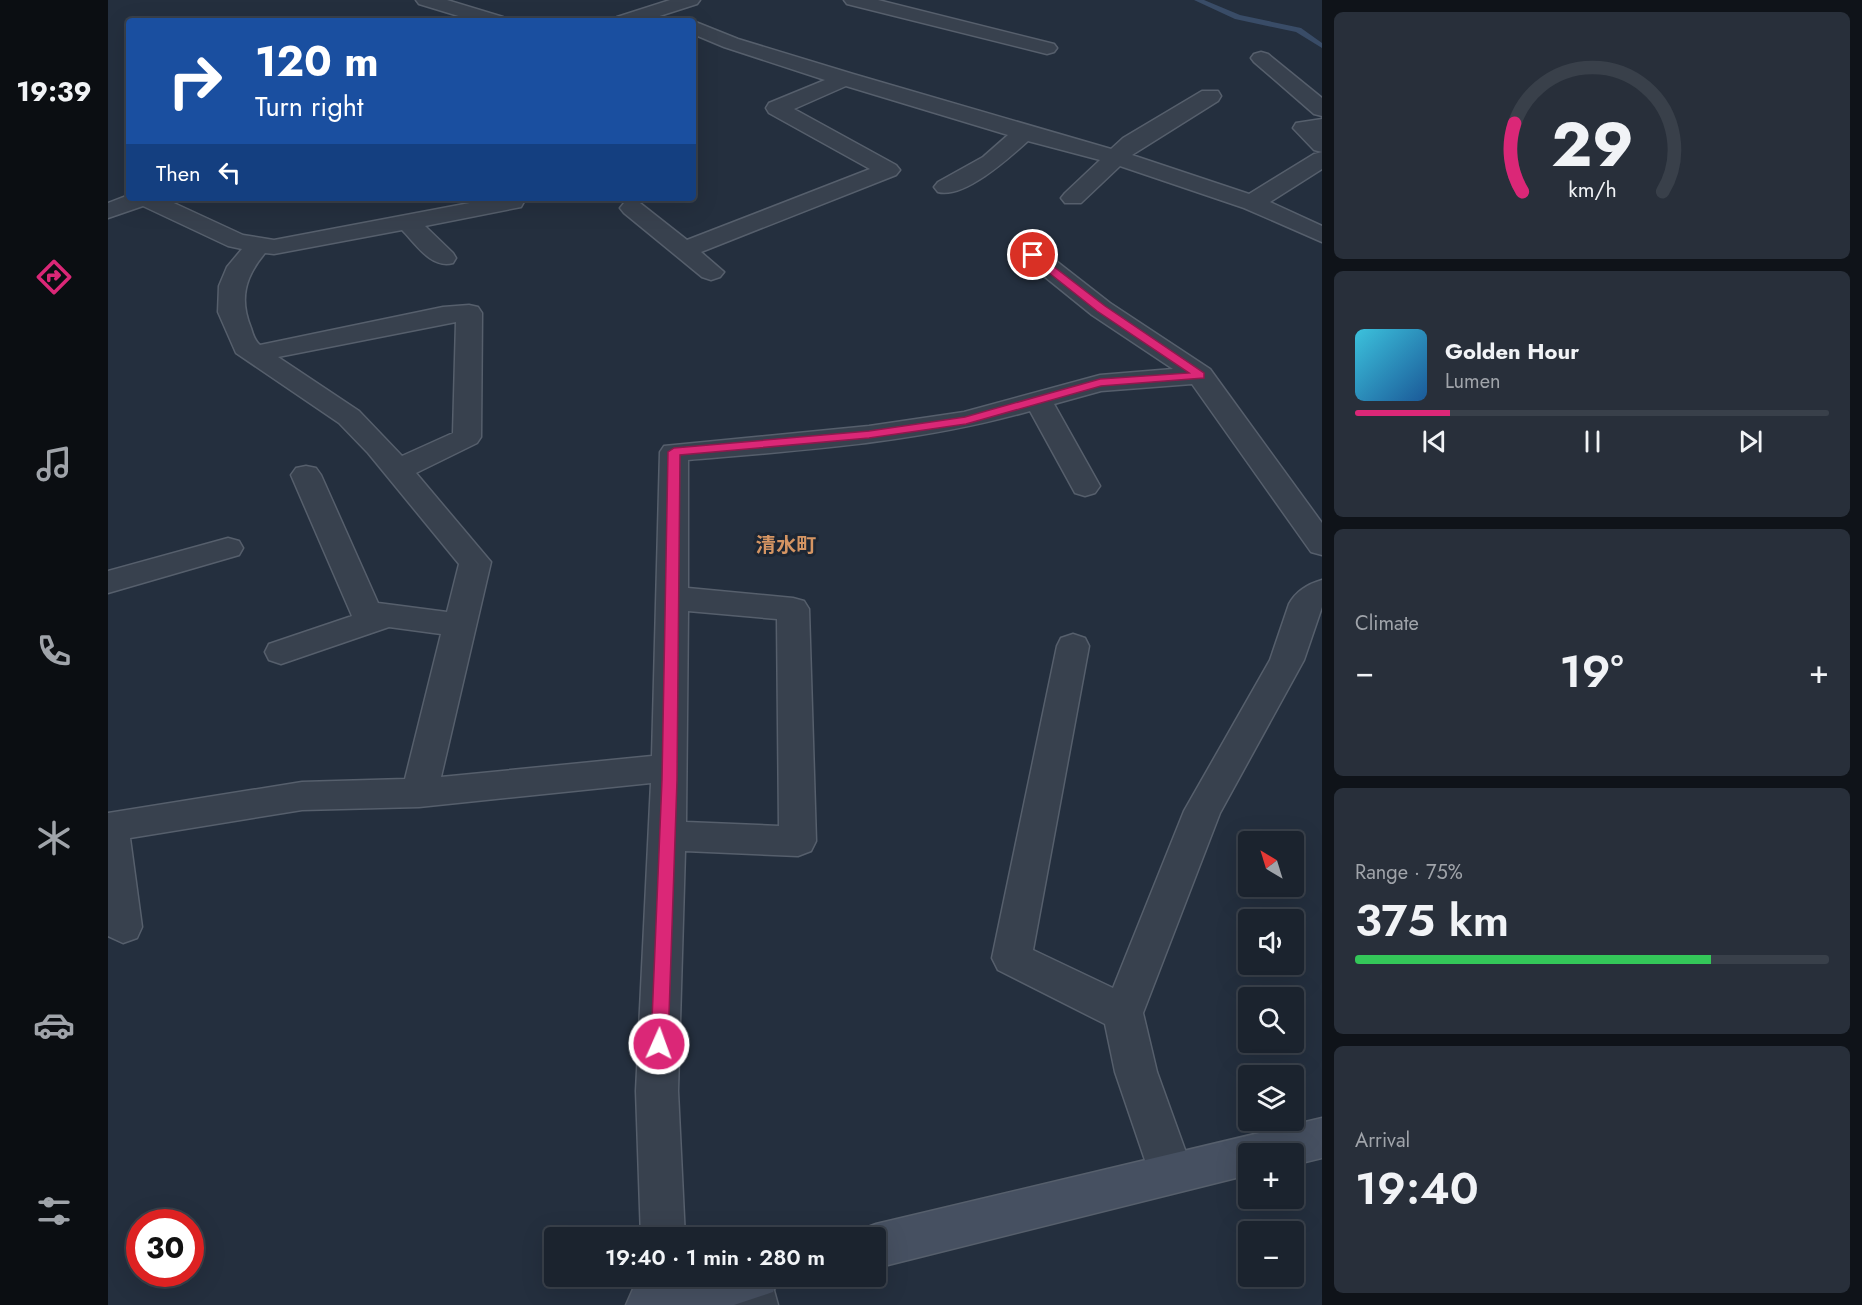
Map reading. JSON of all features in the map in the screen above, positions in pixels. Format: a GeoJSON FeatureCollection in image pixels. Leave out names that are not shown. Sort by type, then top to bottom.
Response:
{"type":"FeatureCollection","features":[{"type":"Feature","properties":{"kind":"street"},"geometry":{"type":"LineString","coordinates":[[426,0],[486,18]]}},
{"type":"Feature","properties":{"kind":"street"},"geometry":{"type":"LineString","coordinates":[[625,0],[673,18]]}},
{"type":"Feature","properties":{"kind":"street"},"geometry":{"type":"LineString","coordinates":[[634,18],[690,0]]}},
{"type":"Feature","properties":{"kind":"street"},"geometry":{"type":"LineString","coordinates":[[854,0],[1047,48]]}},
{"type":"Feature","properties":{"kind":"street"},"geometry":{"type":"LineString","coordinates":[[696,28],[731,43],[845,79],[1024,133],[1118,158],[1252,203],[1322,235]]}},
{"type":"Feature","properties":{"kind":"street"},"geometry":{"type":"LineString","coordinates":[[1261,58],[1322,109]]}},
{"type":"Feature","properties":{"kind":"street"},"geometry":{"type":"LineString","coordinates":[[684,250],[888,170],[777,108],[845,79]]}},
{"type":"Feature","properties":{"kind":"street"},"geometry":{"type":"LineString","coordinates":[[1073,198],[1118,158],[1131,143],[1210,96]]}},
{"type":"Feature","properties":{"kind":"street"},"geometry":{"type":"LineString","coordinates":[[1322,126],[1304,128],[1322,145]]}},
{"type":"Feature","properties":{"kind":"street"},"geometry":{"type":"LineString","coordinates":[[946,187],[991,162],[1024,133]]}},
{"type":"Feature","properties":{"kind":"street"},"geometry":{"type":"LineString","coordinates":[[1252,203],[1322,159]]}},
{"type":"Feature","properties":{"kind":"street"},"geometry":{"type":"LineString","coordinates":[[108,211],[136,201]]}},
{"type":"Feature","properties":{"kind":"street"},"geometry":{"type":"LineString","coordinates":[[150,201],[237,241],[274,247],[513,201]]}},
{"type":"Feature","properties":{"kind":"street"},"geometry":{"type":"LineString","coordinates":[[632,208],[711,272]]}},
{"type":"Feature","properties":{"kind":"street"},"geometry":{"type":"LineString","coordinates":[[407,222],[444,258]]}},
{"type":"Feature","properties":{"kind":"street"},"geometry":{"type":"LineString","coordinates":[[258,246],[240,267],[232,286],[231,312],[245,348],[349,417],[475,562],[419,793]]}},
{"type":"Feature","properties":{"kind":"street"},"geometry":{"type":"LineString","coordinates":[[1033,255],[1101,309],[1200,375],[1322,545]]}},
{"type":"Feature","properties":{"kind":"street"},"geometry":{"type":"LineString","coordinates":[[255,354],[443,315],[468,313],[467,437],[397,470]]}},
{"type":"Feature","properties":{"kind":"street"},"geometry":{"type":"LineString","coordinates":[[663,1227],[657,1090],[669,768],[674,452],[869,435],[966,420],[1100,383],[1200,375]]}},
{"type":"Feature","properties":{"kind":"street"},"geometry":{"type":"LineString","coordinates":[[1038,400],[1084,486]]}},
{"type":"Feature","properties":{"kind":"street"},"geometry":{"type":"LineString","coordinates":[[306,476],[366,613],[460,625]]}},
{"type":"Feature","properties":{"kind":"street"},"geometry":{"type":"LineString","coordinates":[[108,582],[228,548]]}},
{"type":"Feature","properties":{"kind":"street"},"geometry":{"type":"LineString","coordinates":[[1171,1172],[1136,1072],[1124,1013],[1202,811],[1287,660],[1305,604],[1322,591]]}},
{"type":"Feature","properties":{"kind":"street"},"geometry":{"type":"LineString","coordinates":[[667,836],[798,841],[793,609],[671,598]]}},
{"type":"Feature","properties":{"kind":"street"},"geometry":{"type":"LineString","coordinates":[[281,652],[387,616]]}},
{"type":"Feature","properties":{"kind":"street"},"geometry":{"type":"LineString","coordinates":[[1073,646],[1012,958],[1124,1013]]}},
{"type":"Feature","properties":{"kind":"street"},"geometry":{"type":"LineString","coordinates":[[123,927],[110,827],[302,796],[419,793],[669,768]]}},
{"type":"Feature","properties":{"kind":"street"},"geometry":{"type":"LineString","coordinates":[[1301,1143],[1322,1138]]}},
{"type":"Feature","properties":{"kind":"street"},"geometry":{"type":"LineString","coordinates":[[886,1243],[1238,1157]]}},
{"type":"Feature","properties":{"kind":"street"},"geometry":{"type":"LineString","coordinates":[[659,1294],[753,1287]]}},
{"type":"Feature","properties":{"kind":"waterway"},"geometry":{"type":"LineString","coordinates":[[1198,0],[1238,17],[1298,30],[1322,46]]}},
{"type":"Feature","properties":{"kind":"district","name":"清水町"},"geometry":{"type":"Point","coordinates":[786,545]}},
{"type":"Feature","properties":{"kind":"route"},"geometry":{"type":"LineString","coordinates":[[659,1044],[669,780],[674,452],[869,435],[966,420],[1100,383],[1200,375],[1101,309],[1033,255]]}}]}
